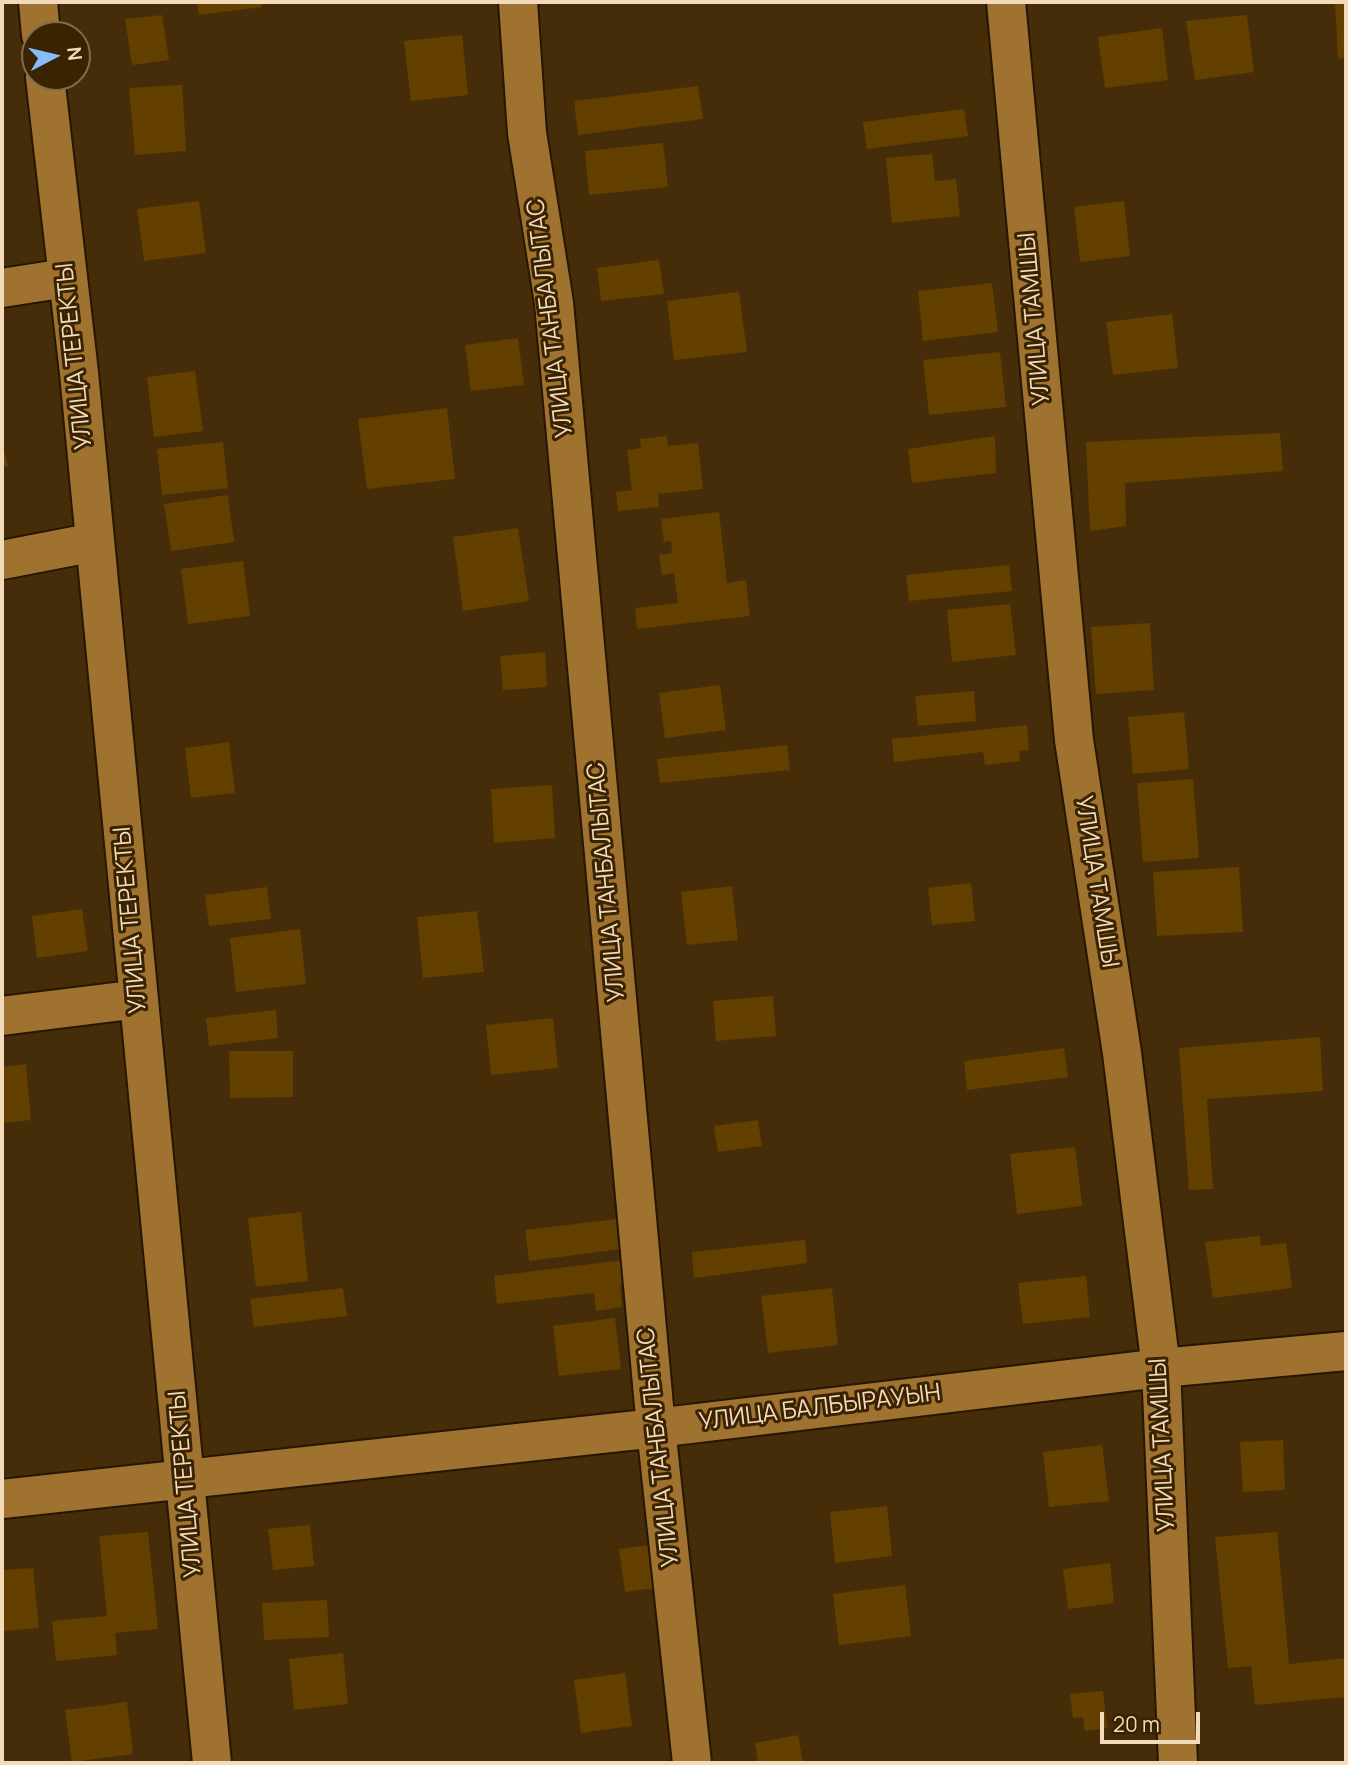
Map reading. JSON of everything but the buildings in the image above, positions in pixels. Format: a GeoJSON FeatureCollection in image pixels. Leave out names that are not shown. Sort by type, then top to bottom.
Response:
{"type":"FeatureCollection","features":[{"type":"Feature","properties":{"kind":"street"},"geometry":{"type":"LineString","coordinates":[[37,2],[39,21]]}},
{"type":"Feature","properties":{"kind":"street","name":"УЛИЦА ТАНБАЛЫТАС"},"geometry":{"type":"LineString","coordinates":[[518,2],[527,133],[554,303],[656,1428],[692,1763]]}},
{"type":"Feature","properties":{"kind":"street","name":"УЛИЦА ТАМШЫ"},"geometry":{"type":"LineString","coordinates":[[1006,2],[1074,740],[1122,1053],[1161,1368],[1178,1763]]}},
{"type":"Feature","properties":{"kind":"street","name":"УЛИЦА ТЕРЕКТЫ"},"geometry":{"type":"LineString","coordinates":[[46,91],[79,373],[212,1763]]}},
{"type":"Feature","properties":{"kind":"street"},"geometry":{"type":"LineString","coordinates":[[2,288],[66,278]]}},
{"type":"Feature","properties":{"kind":"street"},"geometry":{"type":"LineString","coordinates":[[2,560],[95,542]]}},
{"type":"Feature","properties":{"kind":"street"},"geometry":{"type":"LineString","coordinates":[[2,1016],[139,999]]}},
{"type":"Feature","properties":{"kind":"street","name":"УЛИЦА БАЛБЫРАУЫН"},"geometry":{"type":"LineString","coordinates":[[2,1499],[656,1428],[1161,1368],[1346,1351]]}}]}
